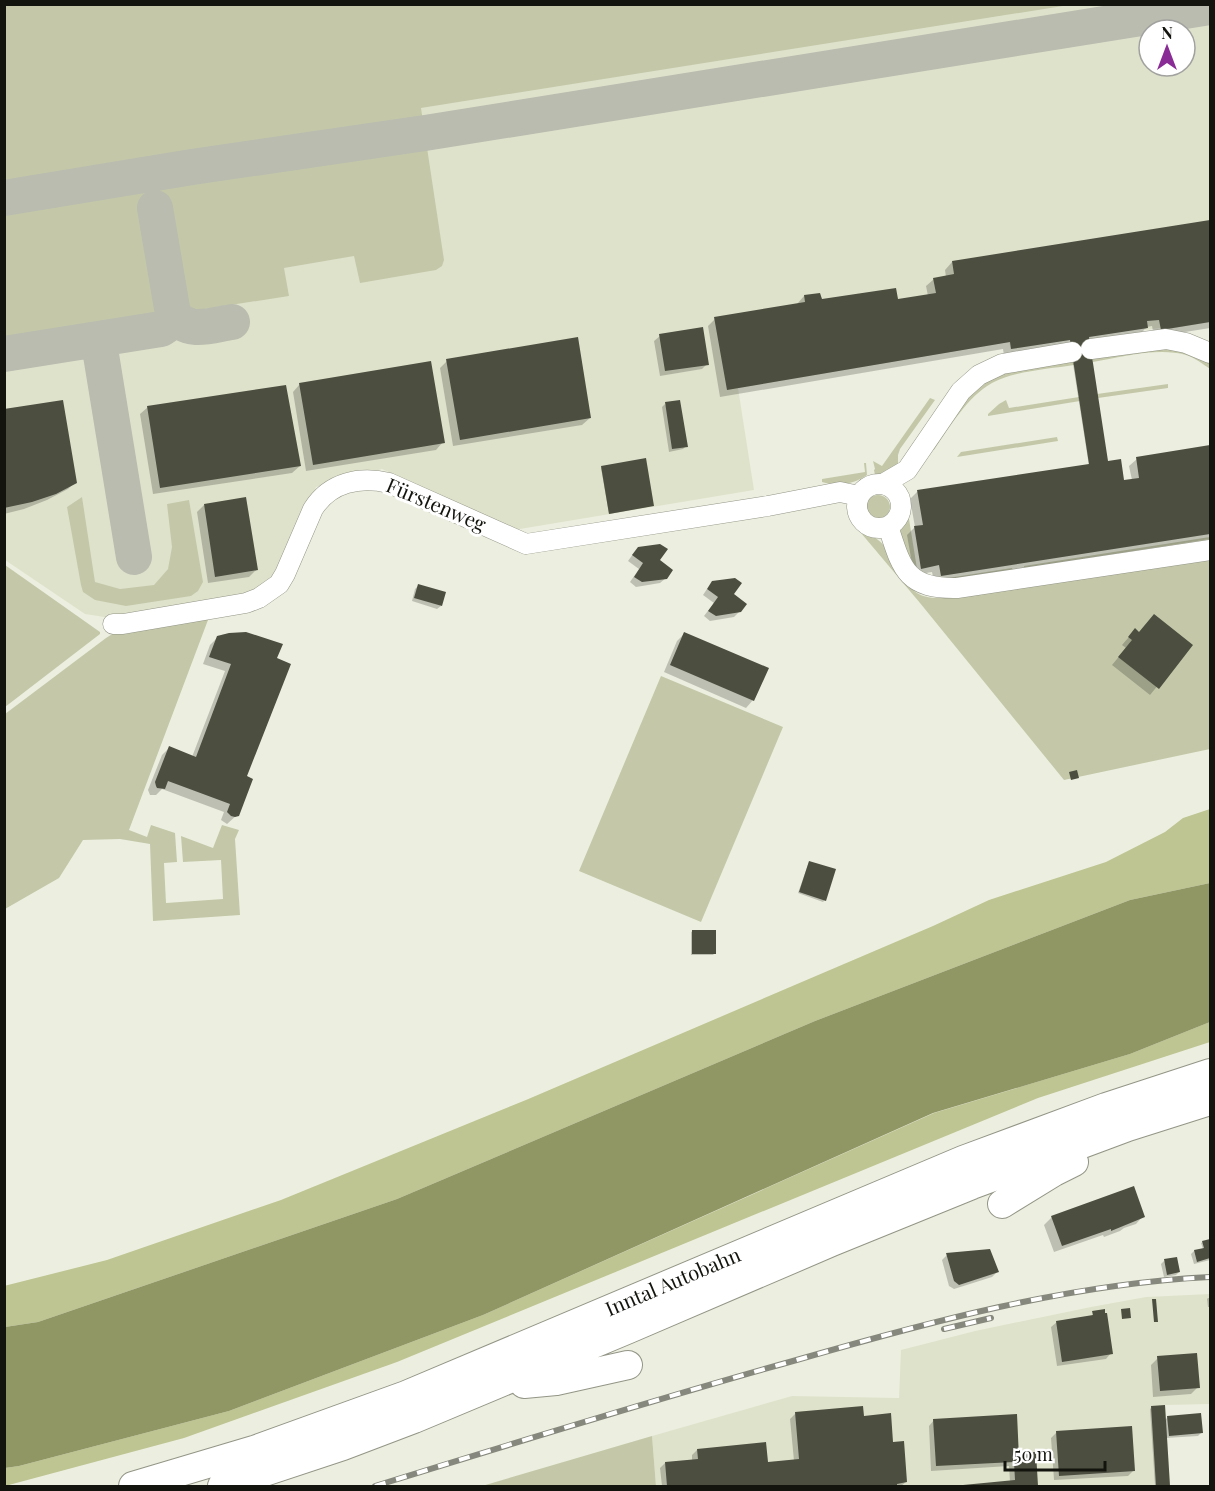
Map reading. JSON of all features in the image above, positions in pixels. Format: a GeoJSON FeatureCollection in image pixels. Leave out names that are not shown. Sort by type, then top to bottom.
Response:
{"type":"FeatureCollection","features":[{"type":"Feature","properties":{"kind":"highway","name":"Inntal Autobahn"},"geometry":{"type":"LineString","coordinates":[[133,1486],[254,1450],[406,1395],[963,1160],[1106,1107],[1210,1073]]}},
{"type":"Feature","properties":{"kind":"highway","name":"Inntal Autobahn"},"geometry":{"type":"LineString","coordinates":[[222,1486],[343,1446],[492,1387],[950,1194],[1128,1127],[1210,1101]]}},
{"type":"Feature","properties":{"kind":"highway"},"geometry":{"type":"LineString","coordinates":[[1002,1204],[1054,1172],[1100,1149],[1128,1127]]}},
{"type":"Feature","properties":{"kind":"highway"},"geometry":{"type":"LineString","coordinates":[[492,1387],[556,1381],[628,1365]]}},
{"type":"Feature","properties":{"kind":"street"},"geometry":{"type":"LineString","coordinates":[[883,484],[907,470],[961,391],[979,375],[1002,363],[1166,339],[1186,343],[1210,353]]}},
{"type":"Feature","properties":{"kind":"street","name":"Fürstenweg"},"geometry":{"type":"LineString","coordinates":[[113,624],[246,603],[260,598],[282,579],[320,498],[336,487],[358,481],[389,483],[526,544],[840,492],[858,505]]}},
{"type":"Feature","properties":{"kind":"street"},"geometry":{"type":"LineString","coordinates":[[883,484],[895,490],[901,502],[901,510],[894,522],[888,526],[874,528],[862,521],[858,505],[868,486],[883,484]]}},
{"type":"Feature","properties":{"kind":"street"},"geometry":{"type":"LineString","coordinates":[[888,526],[900,561],[910,575],[923,584],[945,588],[1210,550]]}},
{"type":"Feature","properties":{"kind":"shaded area"},"geometry":{"type":"Polygon","coordinates":[[[5,4],[1069,5],[421,108],[444,260],[442,266],[436,270],[360,283],[354,256],[284,268],[289,296],[5,340],[5,4]]]}},
{"type":"Feature","properties":{"kind":"shaded area"},"geometry":{"type":"Polygon","coordinates":[[[5,5],[1210,5],[1210,322],[1161,330],[1160,328],[1145,330],[1145,328],[1011,349],[1009,342],[738,388],[754,490],[514,530],[382,469],[316,487],[279,579],[252,599],[123,620],[85,614],[5,560],[5,5]]]}},
{"type":"Feature","properties":{"kind":"shaded area"},"geometry":{"type":"Polygon","coordinates":[[[1171,347],[1210,362],[1210,369],[1193,358],[1175,353],[1140,354],[1093,362],[1092,356],[1171,347]]]}},
{"type":"Feature","properties":{"kind":"shaded area"},"geometry":{"type":"Polygon","coordinates":[[[1073,359],[1074,365],[1021,373],[992,383],[967,404],[934,450],[928,447],[966,396],[999,373],[1073,359]]]}},
{"type":"Feature","properties":{"kind":"shaded area"},"geometry":{"type":"Polygon","coordinates":[[[1168,384],[1168,388],[1098,398],[1097,394],[1168,384]]]}},
{"type":"Feature","properties":{"kind":"shaded area"},"geometry":{"type":"Polygon","coordinates":[[[1079,397],[1080,401],[988,416],[1006,400],[1009,408],[1079,397]]]}},
{"type":"Feature","properties":{"kind":"shaded area"},"geometry":{"type":"Polygon","coordinates":[[[930,398],[935,400],[900,449],[898,466],[875,475],[873,461],[882,466],[930,398]]]}},
{"type":"Feature","properties":{"kind":"shaded area"},"geometry":{"type":"Polygon","coordinates":[[[1057,437],[1058,441],[957,457],[961,452],[1057,437]]]}},
{"type":"Feature","properties":{"kind":"shaded area"},"geometry":{"type":"Polygon","coordinates":[[[864,463],[866,463],[867,475],[857,481],[846,484],[822,482],[822,479],[865,472],[864,463]]]}},
{"type":"Feature","properties":{"kind":"shaded area"},"geometry":{"type":"Polygon","coordinates":[[[878,495],[886,499],[890,507],[886,515],[878,519],[870,515],[866,507],[870,499],[878,495]]]}},
{"type":"Feature","properties":{"kind":"shaded area"},"geometry":{"type":"Polygon","coordinates":[[[82,497],[95,582],[120,589],[154,585],[168,569],[172,547],[167,504],[189,500],[203,582],[198,591],[191,596],[126,606],[95,600],[83,592],[67,507],[82,497]]]}},
{"type":"Feature","properties":{"kind":"shaded area"},"geometry":{"type":"Polygon","coordinates":[[[908,517],[917,569],[910,562],[900,533],[903,519],[908,517]]]}},
{"type":"Feature","properties":{"kind":"shaded area"},"geometry":{"type":"Polygon","coordinates":[[[861,533],[876,538],[888,550],[913,590],[933,598],[949,598],[1210,557],[1210,749],[1064,780],[861,533]]]}},
{"type":"Feature","properties":{"kind":"shaded area"},"geometry":{"type":"Polygon","coordinates":[[[1210,537],[1210,540],[974,579],[948,578],[1012,568],[1013,570],[1024,568],[1024,566],[1210,537]]]}},
{"type":"Feature","properties":{"kind":"shaded area"},"geometry":{"type":"Polygon","coordinates":[[[5,565],[100,634],[5,707],[5,565]]]}},
{"type":"Feature","properties":{"kind":"shaded area"},"geometry":{"type":"Polygon","coordinates":[[[211,612],[129,830],[147,837],[151,825],[175,833],[177,862],[164,863],[166,903],[223,899],[221,860],[183,862],[181,836],[213,848],[222,825],[239,830],[235,839],[240,915],[153,921],[150,844],[120,839],[83,840],[59,878],[5,909],[5,714],[125,626],[211,612]]]}},
{"type":"Feature","properties":{"kind":"shaded area"},"geometry":{"type":"Polygon","coordinates":[[[661,676],[783,727],[701,922],[579,871],[661,676]]]}},
{"type":"Feature","properties":{"kind":"shaded area"},"geometry":{"type":"Polygon","coordinates":[[[1210,809],[1210,883],[1130,900],[815,1021],[397,1199],[38,1322],[5,1327],[4,1286],[107,1260],[281,1200],[526,1100],[989,900],[1106,862],[1165,832],[1183,818],[1210,809]]]}},
{"type":"Feature","properties":{"kind":"shaded area"},"geometry":{"type":"Polygon","coordinates":[[[1210,883],[1210,1022],[1130,1054],[933,1113],[483,1315],[229,1411],[5,1468],[5,1327],[38,1322],[397,1199],[815,1021],[1130,900],[1210,883]]]}},
{"type":"Feature","properties":{"kind":"shaded area"},"geometry":{"type":"Polygon","coordinates":[[[1210,1022],[1210,1042],[1038,1098],[397,1362],[184,1438],[5,1486],[5,1468],[229,1411],[483,1315],[934,1113],[1130,1054],[1210,1022]]]}},
{"type":"Feature","properties":{"kind":"shaded area"},"geometry":{"type":"Polygon","coordinates":[[[1210,1294],[1210,1404],[1165,1405],[1170,1486],[656,1486],[652,1436],[792,1396],[899,1398],[901,1350],[975,1331],[1146,1297],[1210,1294]]]}},
{"type":"Feature","properties":{"kind":"shaded area"},"geometry":{"type":"Polygon","coordinates":[[[652,1436],[656,1486],[482,1486],[652,1436]]]}},
{"type":"Feature","properties":{"kind":"building"},"geometry":{"type":"Polygon","coordinates":[[[1210,220],[1210,322],[1161,330],[1159,320],[1147,321],[1148,328],[1089,337],[1108,461],[1121,459],[1124,480],[1139,478],[1136,457],[1210,445],[1210,534],[941,576],[939,565],[921,569],[914,526],[923,525],[917,490],[1089,464],[1070,340],[1011,349],[1010,342],[727,390],[714,317],[805,302],[804,295],[820,293],[822,299],[896,288],[898,299],[936,293],[933,278],[954,274],[952,261],[1210,220]]]}},
{"type":"Feature","properties":{"kind":"building"},"geometry":{"type":"Polygon","coordinates":[[[703,327],[709,365],[665,371],[659,334],[703,327]]]}},
{"type":"Feature","properties":{"kind":"building"},"geometry":{"type":"Polygon","coordinates":[[[578,337],[591,418],[460,440],[446,359],[578,337]]]}},
{"type":"Feature","properties":{"kind":"building"},"geometry":{"type":"Polygon","coordinates":[[[431,361],[445,443],[313,465],[299,383],[431,361]]]}},
{"type":"Feature","properties":{"kind":"building"},"geometry":{"type":"Polygon","coordinates":[[[286,385],[301,466],[160,488],[147,406],[286,385]]]}},
{"type":"Feature","properties":{"kind":"building"},"geometry":{"type":"Polygon","coordinates":[[[63,400],[77,483],[56,494],[4,508],[4,409],[63,400]]]}},
{"type":"Feature","properties":{"kind":"building"},"geometry":{"type":"Polygon","coordinates":[[[680,400],[688,447],[672,449],[665,402],[680,400]]]}},
{"type":"Feature","properties":{"kind":"building"},"geometry":{"type":"Polygon","coordinates":[[[646,458],[654,506],[609,514],[601,466],[646,458]]]}},
{"type":"Feature","properties":{"kind":"building"},"geometry":{"type":"Polygon","coordinates":[[[246,497],[258,570],[215,577],[204,504],[246,497]]]}},
{"type":"Feature","properties":{"kind":"building"},"geometry":{"type":"Polygon","coordinates":[[[660,544],[668,549],[660,560],[673,570],[667,579],[642,582],[634,577],[643,563],[632,555],[638,547],[660,544]]]}},
{"type":"Feature","properties":{"kind":"building"},"geometry":{"type":"Polygon","coordinates":[[[735,578],[742,583],[734,594],[747,604],[741,612],[716,616],[708,611],[718,597],[707,589],[712,581],[735,578]]]}},
{"type":"Feature","properties":{"kind":"building"},"geometry":{"type":"Polygon","coordinates":[[[418,584],[446,592],[442,606],[414,598],[418,584]]]}},
{"type":"Feature","properties":{"kind":"building"},"geometry":{"type":"Polygon","coordinates":[[[1154,614],[1193,645],[1159,689],[1118,657],[1132,640],[1128,637],[1135,628],[1139,632],[1154,614]]]}},
{"type":"Feature","properties":{"kind":"building"},"geometry":{"type":"Polygon","coordinates":[[[246,632],[283,644],[277,658],[291,664],[247,776],[253,779],[239,816],[235,817],[227,812],[230,804],[168,781],[165,789],[157,788],[155,782],[169,746],[196,757],[231,664],[209,657],[217,636],[246,632]]]}},
{"type":"Feature","properties":{"kind":"building"},"geometry":{"type":"Polygon","coordinates":[[[684,632],[769,668],[754,701],[670,665],[684,632]]]}},
{"type":"Feature","properties":{"kind":"building"},"geometry":{"type":"Polygon","coordinates":[[[1077,770],[1079,778],[1071,780],[1069,772],[1077,770]]]}},
{"type":"Feature","properties":{"kind":"building"},"geometry":{"type":"Polygon","coordinates":[[[809,861],[836,869],[826,901],[799,892],[809,861]]]}},
{"type":"Feature","properties":{"kind":"building"},"geometry":{"type":"Polygon","coordinates":[[[692,930],[716,930],[716,954],[692,954],[692,930]]]}},
{"type":"Feature","properties":{"kind":"building"},"geometry":{"type":"Polygon","coordinates":[[[1134,1186],[1145,1217],[1111,1231],[1111,1229],[1062,1246],[1051,1216],[1134,1186]]]}},
{"type":"Feature","properties":{"kind":"building"},"geometry":{"type":"Polygon","coordinates":[[[1210,1239],[1210,1258],[1197,1262],[1194,1250],[1204,1248],[1202,1241],[1210,1239]]]}},
{"type":"Feature","properties":{"kind":"building"},"geometry":{"type":"Polygon","coordinates":[[[990,1249],[999,1272],[959,1285],[954,1281],[946,1253],[990,1249]]]}},
{"type":"Feature","properties":{"kind":"building"},"geometry":{"type":"Polygon","coordinates":[[[1177,1257],[1180,1272],[1167,1275],[1164,1259],[1177,1257]]]}},
{"type":"Feature","properties":{"kind":"building"},"geometry":{"type":"Polygon","coordinates":[[[1152,1299],[1156,1299],[1158,1322],[1154,1322],[1152,1299]]]}},
{"type":"Feature","properties":{"kind":"building"},"geometry":{"type":"Polygon","coordinates":[[[1130,1308],[1131,1318],[1122,1319],[1121,1309],[1130,1308]]]}},
{"type":"Feature","properties":{"kind":"building"},"geometry":{"type":"Polygon","coordinates":[[[1105,1309],[1113,1354],[1062,1362],[1056,1321],[1093,1315],[1092,1311],[1105,1309]]]}},
{"type":"Feature","properties":{"kind":"building"},"geometry":{"type":"Polygon","coordinates":[[[1197,1353],[1200,1388],[1160,1391],[1157,1356],[1197,1353]]]}},
{"type":"Feature","properties":{"kind":"building"},"geometry":{"type":"Polygon","coordinates":[[[1165,1405],[1170,1486],[1156,1486],[1151,1406],[1165,1405]]]}},
{"type":"Feature","properties":{"kind":"building"},"geometry":{"type":"Polygon","coordinates":[[[863,1406],[864,1416],[891,1413],[893,1442],[904,1441],[907,1482],[897,1484],[897,1486],[667,1486],[665,1462],[698,1459],[697,1449],[766,1442],[768,1462],[799,1459],[795,1412],[863,1406]]]}},
{"type":"Feature","properties":{"kind":"building"},"geometry":{"type":"Polygon","coordinates":[[[1201,1413],[1203,1433],[1169,1436],[1167,1416],[1201,1413]]]}},
{"type":"Feature","properties":{"kind":"building"},"geometry":{"type":"Polygon","coordinates":[[[1017,1414],[1019,1458],[1022,1458],[1022,1453],[1036,1452],[1038,1486],[963,1485],[1015,1480],[1014,1462],[936,1466],[933,1419],[1017,1414]]]}},
{"type":"Feature","properties":{"kind":"building"},"geometry":{"type":"Polygon","coordinates":[[[1132,1426],[1135,1471],[1059,1476],[1056,1431],[1132,1426]]]}},
{"type":"Feature","properties":{"kind":"taxiway"},"geometry":{"type":"LineString","coordinates":[[4,198],[1210,7]]}},
{"type":"Feature","properties":{"kind":"taxiway"},"geometry":{"type":"LineString","coordinates":[[155,208],[173,314],[186,325],[193,327],[232,322]]}},
{"type":"Feature","properties":{"kind":"taxiway"},"geometry":{"type":"LineString","coordinates":[[4,354],[161,329],[170,323],[173,314]]}},
{"type":"Feature","properties":{"kind":"taxiway"},"geometry":{"type":"LineString","coordinates":[[101,355],[134,557]]}},
{"type":"Feature","properties":{"kind":"railway"},"geometry":{"type":"LineString","coordinates":[[375,1486],[688,1391],[947,1319],[1052,1296],[1157,1281],[1210,1277]]}},
{"type":"Feature","properties":{"kind":"railway"},"geometry":{"type":"LineString","coordinates":[[944,1329],[991,1318]]}}]}
